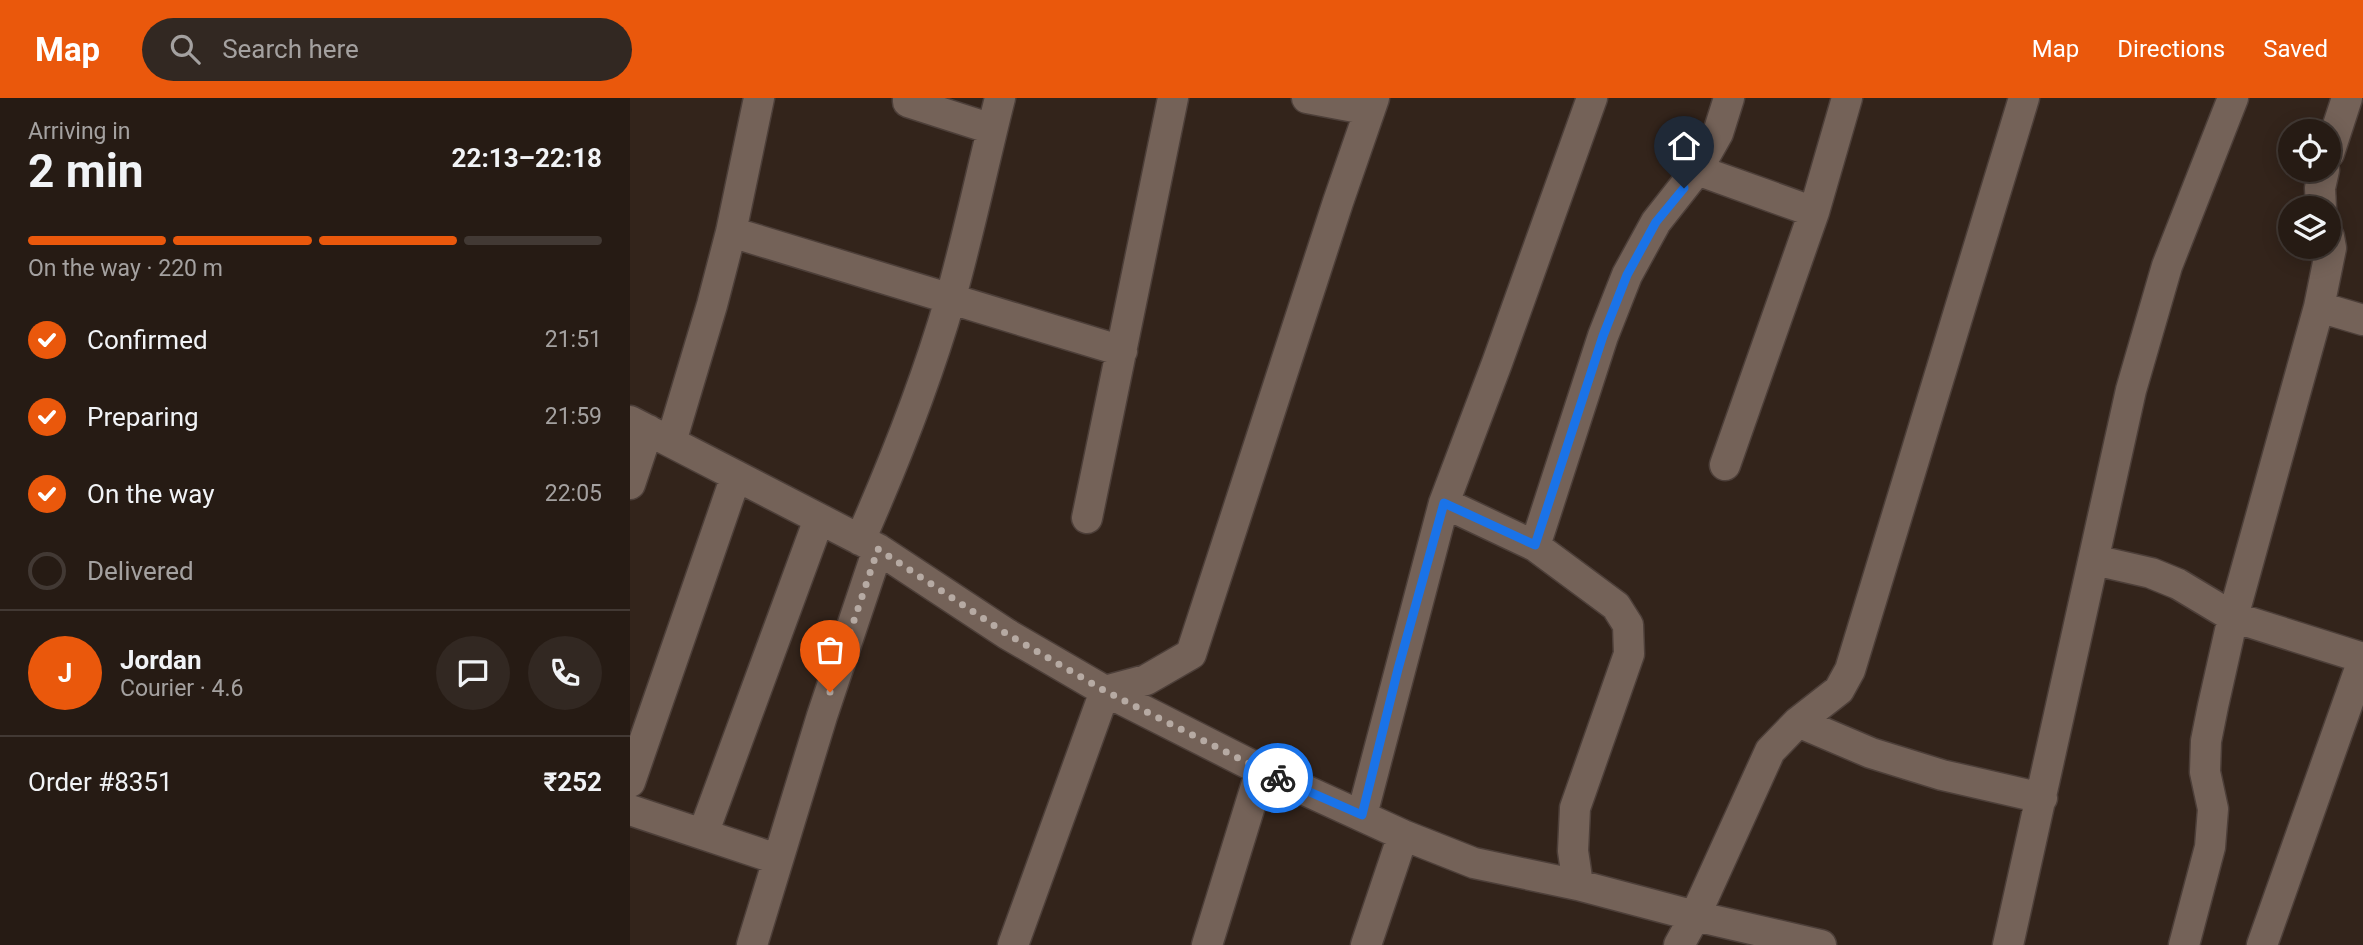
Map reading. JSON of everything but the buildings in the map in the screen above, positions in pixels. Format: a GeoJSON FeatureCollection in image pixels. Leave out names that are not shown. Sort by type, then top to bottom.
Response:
{"type":"FeatureCollection","features":[{"type":"Feature","properties":{"kind":"street"},"geometry":{"type":"LineString","coordinates":[[630,484],[649,431],[712,305],[731,232],[759,98]]}},
{"type":"Feature","properties":{"kind":"street"},"geometry":{"type":"LineString","coordinates":[[908,98],[908,102],[992,129]]}},
{"type":"Feature","properties":{"kind":"street"},"geometry":{"type":"LineString","coordinates":[[752,945],[822,716],[890,473],[919,396],[950,299],[1000,98]]}},
{"type":"Feature","properties":{"kind":"street"},"geometry":{"type":"LineString","coordinates":[[1087,518],[1173,98]]}},
{"type":"Feature","properties":{"kind":"street"},"geometry":{"type":"LineString","coordinates":[[1105,691],[1146,680],[1191,654],[1372,104],[1307,98]]}},
{"type":"Feature","properties":{"kind":"street"},"geometry":{"type":"LineString","coordinates":[[1362,815],[1398,669],[1444,503],[1592,98]]}},
{"type":"Feature","properties":{"kind":"street"},"geometry":{"type":"LineString","coordinates":[[1535,545],[1603,336],[1627,275],[1656,222],[1697,170],[1718,133],[1729,98]]}},
{"type":"Feature","properties":{"kind":"street"},"geometry":{"type":"LineString","coordinates":[[1724,465],[1814,212],[1847,98]]}},
{"type":"Feature","properties":{"kind":"street"},"geometry":{"type":"LineString","coordinates":[[1679,945],[1695,916],[1770,751],[1798,722],[1839,690],[1850,670],[2024,98]]}},
{"type":"Feature","properties":{"kind":"street"},"geometry":{"type":"LineString","coordinates":[[2008,945],[2131,390],[2167,265],[2233,98]]}},
{"type":"Feature","properties":{"kind":"street"},"geometry":{"type":"LineString","coordinates":[[2340,119],[2347,98]]}},
{"type":"Feature","properties":{"kind":"street"},"geometry":{"type":"LineString","coordinates":[[1697,170],[1814,212]]}},
{"type":"Feature","properties":{"kind":"street"},"geometry":{"type":"LineString","coordinates":[[731,232],[1122,351]]}},
{"type":"Feature","properties":{"kind":"street"},"geometry":{"type":"LineString","coordinates":[[2184,945],[2210,847],[2213,809],[2205,772],[2206,741],[2233,617],[2319,307],[2329,259]]}},
{"type":"Feature","properties":{"kind":"street"},"geometry":{"type":"LineString","coordinates":[[2319,307],[2363,320]]}},
{"type":"Feature","properties":{"kind":"street"},"geometry":{"type":"LineString","coordinates":[[649,431],[869,544],[1007,634],[1105,691],[1261,770],[1403,835],[1474,863],[1578,885],[1774,940],[1821,945]]}},
{"type":"Feature","properties":{"kind":"street"},"geometry":{"type":"LineString","coordinates":[[630,782],[736,476]]}},
{"type":"Feature","properties":{"kind":"street"},"geometry":{"type":"LineString","coordinates":[[1444,503],[1535,545],[1616,606],[1628,625],[1629,654],[1576,808],[1573,851],[1578,885]]}},
{"type":"Feature","properties":{"kind":"street"},"geometry":{"type":"LineString","coordinates":[[703,834],[819,519]]}},
{"type":"Feature","properties":{"kind":"street"},"geometry":{"type":"LineString","coordinates":[[2094,560],[2151,573],[2178,584],[2233,617],[2363,659],[2262,945]]}},
{"type":"Feature","properties":{"kind":"street"},"geometry":{"type":"LineString","coordinates":[[1013,945],[1105,691]]}},
{"type":"Feature","properties":{"kind":"street"},"geometry":{"type":"LineString","coordinates":[[1798,722],[1871,753],[1942,775],[2042,798]]}},
{"type":"Feature","properties":{"kind":"street"},"geometry":{"type":"LineString","coordinates":[[1207,945],[1261,770]]}},
{"type":"Feature","properties":{"kind":"street"},"geometry":{"type":"LineString","coordinates":[[630,810],[778,859]]}},
{"type":"Feature","properties":{"kind":"street"},"geometry":{"type":"LineString","coordinates":[[1366,945],[1403,835]]}},
{"type":"Feature","properties":{"kind":"way so far"},"geometry":{"type":"LineString","coordinates":[[830,692],[878,549],[1007,634],[1105,691],[1278,778]]}},
{"type":"Feature","properties":{"kind":"route"},"geometry":{"type":"LineString","coordinates":[[1278,778],[1362,815],[1398,669],[1444,503],[1535,545],[1603,336],[1627,275],[1656,222],[1684,188]]}}]}
